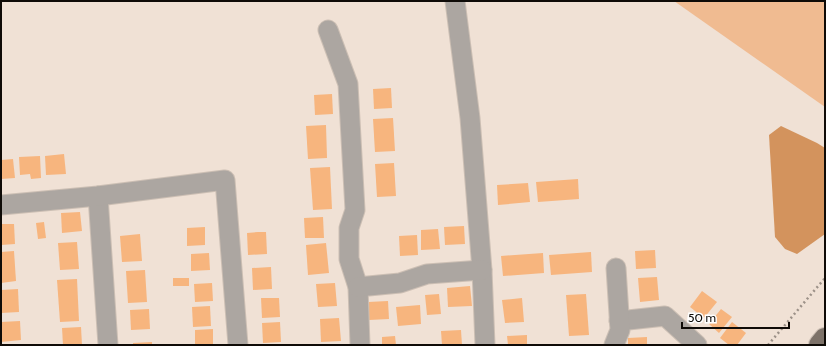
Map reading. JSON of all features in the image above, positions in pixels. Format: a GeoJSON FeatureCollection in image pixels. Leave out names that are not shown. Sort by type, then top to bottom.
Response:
{"type":"FeatureCollection","features":[{"type":"Feature","properties":{"kind":"main road"},"geometry":{"type":"LineString","coordinates":[[820,345],[825,339]]}},
{"type":"Feature","properties":{"kind":"street"},"geometry":{"type":"LineString","coordinates":[[455,1],[470,118],[482,270],[485,345]]}},
{"type":"Feature","properties":{"kind":"street"},"geometry":{"type":"LineString","coordinates":[[328,30],[348,84],[355,210],[349,228],[349,259],[358,287],[360,345]]}},
{"type":"Feature","properties":{"kind":"street"},"geometry":{"type":"LineString","coordinates":[[1,205],[98,196],[225,180],[238,345]]}},
{"type":"Feature","properties":{"kind":"street"},"geometry":{"type":"LineString","coordinates":[[98,196],[108,345]]}},
{"type":"Feature","properties":{"kind":"street"},"geometry":{"type":"LineString","coordinates":[[614,345],[620,330],[616,268]]}},
{"type":"Feature","properties":{"kind":"street"},"geometry":{"type":"LineString","coordinates":[[358,287],[400,283],[427,274],[482,270]]}},
{"type":"Feature","properties":{"kind":"street"},"geometry":{"type":"LineString","coordinates":[[619,321],[665,316],[697,345]]}},
{"type":"Feature","properties":{"kind":"path"},"geometry":{"type":"LineString","coordinates":[[768,345],[825,278]]}},
{"type":"Feature","properties":{"kind":"shaded area"},"geometry":{"type":"Polygon","coordinates":[[[674,1],[825,1],[825,107],[674,1]]]}},
{"type":"Feature","properties":{"kind":"shaded area"},"geometry":{"type":"Polygon","coordinates":[[[781,126],[825,148],[825,234],[797,254],[785,249],[775,237],[769,135],[781,126]]]}},
{"type":"Feature","properties":{"kind":"building"},"geometry":{"type":"Polygon","coordinates":[[[391,88],[392,108],[374,109],[373,89],[391,88]]]}},
{"type":"Feature","properties":{"kind":"building"},"geometry":{"type":"Polygon","coordinates":[[[332,94],[333,114],[315,115],[314,95],[332,94]]]}},
{"type":"Feature","properties":{"kind":"building"},"geometry":{"type":"Polygon","coordinates":[[[393,118],[395,151],[375,152],[373,119],[393,118]]]}},
{"type":"Feature","properties":{"kind":"building"},"geometry":{"type":"Polygon","coordinates":[[[326,125],[327,158],[308,159],[306,126],[326,125]]]}},
{"type":"Feature","properties":{"kind":"building"},"geometry":{"type":"Polygon","coordinates":[[[64,154],[66,174],[46,175],[45,156],[64,154]]]}},
{"type":"Feature","properties":{"kind":"building"},"geometry":{"type":"Polygon","coordinates":[[[40,156],[41,178],[31,179],[30,174],[20,175],[19,157],[40,156]]]}},
{"type":"Feature","properties":{"kind":"building"},"geometry":{"type":"Polygon","coordinates":[[[13,159],[15,178],[1,179],[1,160],[13,159]]]}},
{"type":"Feature","properties":{"kind":"building"},"geometry":{"type":"Polygon","coordinates":[[[394,163],[396,196],[377,197],[375,164],[394,163]]]}},
{"type":"Feature","properties":{"kind":"building"},"geometry":{"type":"Polygon","coordinates":[[[330,167],[332,209],[313,210],[310,168],[330,167]]]}},
{"type":"Feature","properties":{"kind":"building"},"geometry":{"type":"Polygon","coordinates":[[[578,179],[579,199],[538,202],[536,182],[578,179]]]}},
{"type":"Feature","properties":{"kind":"building"},"geometry":{"type":"Polygon","coordinates":[[[528,183],[530,202],[498,205],[497,185],[528,183]]]}},
{"type":"Feature","properties":{"kind":"building"},"geometry":{"type":"Polygon","coordinates":[[[80,212],[82,231],[62,233],[61,213],[80,212]]]}},
{"type":"Feature","properties":{"kind":"building"},"geometry":{"type":"Polygon","coordinates":[[[323,217],[324,238],[305,238],[304,218],[323,217]]]}},
{"type":"Feature","properties":{"kind":"building"},"geometry":{"type":"Polygon","coordinates":[[[44,222],[46,238],[38,239],[36,223],[44,222]]]}},
{"type":"Feature","properties":{"kind":"building"},"geometry":{"type":"Polygon","coordinates":[[[1,224],[14,224],[15,244],[1,245],[1,224]]]}},
{"type":"Feature","properties":{"kind":"building"},"geometry":{"type":"Polygon","coordinates":[[[464,226],[465,244],[445,245],[444,227],[464,226]]]}},
{"type":"Feature","properties":{"kind":"building"},"geometry":{"type":"Polygon","coordinates":[[[205,227],[205,245],[187,246],[187,228],[205,227]]]}},
{"type":"Feature","properties":{"kind":"building"},"geometry":{"type":"Polygon","coordinates":[[[438,229],[440,249],[421,250],[421,230],[438,229]]]}},
{"type":"Feature","properties":{"kind":"building"},"geometry":{"type":"Polygon","coordinates":[[[266,232],[267,254],[248,255],[247,233],[266,232]]]}},
{"type":"Feature","properties":{"kind":"building"},"geometry":{"type":"Polygon","coordinates":[[[140,234],[142,261],[122,262],[120,236],[140,234]]]}},
{"type":"Feature","properties":{"kind":"building"},"geometry":{"type":"Polygon","coordinates":[[[417,235],[418,255],[400,256],[399,236],[417,235]]]}},
{"type":"Feature","properties":{"kind":"building"},"geometry":{"type":"Polygon","coordinates":[[[77,242],[79,269],[60,270],[58,243],[77,242]]]}},
{"type":"Feature","properties":{"kind":"building"},"geometry":{"type":"Polygon","coordinates":[[[326,243],[329,273],[308,275],[306,245],[326,243]]]}},
{"type":"Feature","properties":{"kind":"building"},"geometry":{"type":"Polygon","coordinates":[[[655,250],[656,268],[636,269],[635,251],[655,250]]]}},
{"type":"Feature","properties":{"kind":"building"},"geometry":{"type":"Polygon","coordinates":[[[14,251],[16,281],[1,283],[1,252],[14,251]]]}},
{"type":"Feature","properties":{"kind":"building"},"geometry":{"type":"Polygon","coordinates":[[[591,252],[592,272],[551,275],[549,255],[591,252]]]}},
{"type":"Feature","properties":{"kind":"building"},"geometry":{"type":"Polygon","coordinates":[[[209,253],[210,270],[191,271],[191,254],[209,253]]]}},
{"type":"Feature","properties":{"kind":"building"},"geometry":{"type":"Polygon","coordinates":[[[543,253],[544,273],[503,276],[501,256],[543,253]]]}},
{"type":"Feature","properties":{"kind":"building"},"geometry":{"type":"Polygon","coordinates":[[[271,267],[272,289],[253,290],[252,268],[271,267]]]}},
{"type":"Feature","properties":{"kind":"building"},"geometry":{"type":"Polygon","coordinates":[[[145,270],[147,302],[128,303],[126,271],[145,270]]]}},
{"type":"Feature","properties":{"kind":"building"},"geometry":{"type":"Polygon","coordinates":[[[657,277],[659,300],[640,302],[638,278],[657,277]]]}},
{"type":"Feature","properties":{"kind":"building"},"geometry":{"type":"Polygon","coordinates":[[[173,278],[189,278],[189,286],[173,286],[173,278]]]}},
{"type":"Feature","properties":{"kind":"building"},"geometry":{"type":"Polygon","coordinates":[[[77,279],[79,321],[60,322],[57,280],[77,279]]]}},
{"type":"Feature","properties":{"kind":"building"},"geometry":{"type":"Polygon","coordinates":[[[212,283],[213,301],[195,302],[194,284],[212,283]]]}},
{"type":"Feature","properties":{"kind":"building"},"geometry":{"type":"Polygon","coordinates":[[[335,283],[337,306],[318,307],[316,284],[335,283]]]}},
{"type":"Feature","properties":{"kind":"building"},"geometry":{"type":"Polygon","coordinates":[[[470,286],[472,306],[448,307],[447,288],[470,286]]]}},
{"type":"Feature","properties":{"kind":"building"},"geometry":{"type":"Polygon","coordinates":[[[18,289],[19,312],[1,313],[1,290],[18,289]]]}},
{"type":"Feature","properties":{"kind":"building"},"geometry":{"type":"Polygon","coordinates":[[[702,291],[717,302],[704,318],[690,307],[702,291]]]}},
{"type":"Feature","properties":{"kind":"building"},"geometry":{"type":"Polygon","coordinates":[[[439,294],[441,314],[427,315],[425,295],[439,294]]]}},
{"type":"Feature","properties":{"kind":"building"},"geometry":{"type":"Polygon","coordinates":[[[586,294],[589,335],[569,336],[566,295],[586,294]]]}},
{"type":"Feature","properties":{"kind":"building"},"geometry":{"type":"Polygon","coordinates":[[[261,298],[279,298],[280,317],[262,318],[261,298]]]}},
{"type":"Feature","properties":{"kind":"building"},"geometry":{"type":"Polygon","coordinates":[[[522,298],[524,322],[505,323],[502,300],[522,298]]]}},
{"type":"Feature","properties":{"kind":"building"},"geometry":{"type":"Polygon","coordinates":[[[388,301],[389,319],[369,320],[368,302],[388,301]]]}},
{"type":"Feature","properties":{"kind":"building"},"geometry":{"type":"Polygon","coordinates":[[[420,305],[421,324],[398,326],[396,307],[420,305]]]}},
{"type":"Feature","properties":{"kind":"building"},"geometry":{"type":"Polygon","coordinates":[[[210,306],[211,326],[193,327],[192,307],[210,306]]]}},
{"type":"Feature","properties":{"kind":"building"},"geometry":{"type":"Polygon","coordinates":[[[149,309],[150,329],[131,330],[130,310],[149,309]]]}},
{"type":"Feature","properties":{"kind":"building"},"geometry":{"type":"Polygon","coordinates":[[[721,309],[732,317],[719,333],[709,324],[721,309]]]}},
{"type":"Feature","properties":{"kind":"building"},"geometry":{"type":"Polygon","coordinates":[[[339,318],[341,341],[321,342],[320,319],[339,318]]]}},
{"type":"Feature","properties":{"kind":"building"},"geometry":{"type":"Polygon","coordinates":[[[20,321],[21,340],[1,342],[1,322],[20,321]]]}},
{"type":"Feature","properties":{"kind":"building"},"geometry":{"type":"Polygon","coordinates":[[[280,322],[281,342],[263,343],[262,323],[280,322]]]}},
{"type":"Feature","properties":{"kind":"building"},"geometry":{"type":"Polygon","coordinates":[[[732,322],[746,333],[737,345],[729,345],[720,338],[732,322]]]}},
{"type":"Feature","properties":{"kind":"building"},"geometry":{"type":"Polygon","coordinates":[[[81,327],[82,345],[63,345],[62,328],[81,327]]]}},
{"type":"Feature","properties":{"kind":"building"},"geometry":{"type":"Polygon","coordinates":[[[213,329],[213,345],[195,345],[195,330],[213,329]]]}},
{"type":"Feature","properties":{"kind":"building"},"geometry":{"type":"Polygon","coordinates":[[[461,330],[462,345],[442,345],[441,331],[461,330]]]}},
{"type":"Feature","properties":{"kind":"building"},"geometry":{"type":"Polygon","coordinates":[[[527,335],[527,345],[508,345],[507,336],[527,335]]]}},
{"type":"Feature","properties":{"kind":"building"},"geometry":{"type":"Polygon","coordinates":[[[395,336],[396,345],[382,345],[382,337],[395,336]]]}},
{"type":"Feature","properties":{"kind":"building"},"geometry":{"type":"Polygon","coordinates":[[[647,337],[647,345],[628,345],[628,338],[647,337]]]}},
{"type":"Feature","properties":{"kind":"building"},"geometry":{"type":"Polygon","coordinates":[[[152,342],[152,345],[133,345],[133,343],[152,342]]]}}]}
